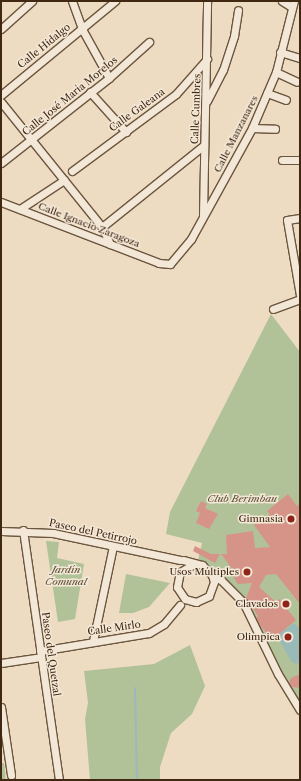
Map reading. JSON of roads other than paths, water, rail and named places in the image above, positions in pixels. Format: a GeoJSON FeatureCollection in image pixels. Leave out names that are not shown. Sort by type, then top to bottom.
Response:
{"type":"FeatureCollection","features":[{"type":"Feature","properties":{"kind":"street"},"geometry":{"type":"LineString","coordinates":[[1,29],[32,1]]}},
{"type":"Feature","properties":{"kind":"street"},"geometry":{"type":"LineString","coordinates":[[72,1],[82,29],[109,78]]}},
{"type":"Feature","properties":{"kind":"street","name":"Calle Hidalgo"},"geometry":{"type":"LineString","coordinates":[[1,95],[115,1]]}},
{"type":"Feature","properties":{"kind":"street","name":"Calle Cumbres"},"geometry":{"type":"LineString","coordinates":[[203,217],[207,1]]}},
{"type":"Feature","properties":{"kind":"street"},"geometry":{"type":"LineString","coordinates":[[282,1],[292,4]]}},
{"type":"Feature","properties":{"kind":"street","name":"Calle Manzanares"},"geometry":{"type":"LineString","coordinates":[[170,264],[181,254],[252,128],[276,72],[292,4]]}},
{"type":"Feature","properties":{"kind":"street"},"geometry":{"type":"LineString","coordinates":[[206,103],[223,70],[234,36],[238,10]]}},
{"type":"Feature","properties":{"kind":"street","name":"Calle José María Morelos"},"geometry":{"type":"LineString","coordinates":[[1,163],[109,78],[149,42]]}},
{"type":"Feature","properties":{"kind":"street"},"geometry":{"type":"LineString","coordinates":[[280,52],[300,58]]}},
{"type":"Feature","properties":{"kind":"street","name":"Calle Galeana"},"geometry":{"type":"LineString","coordinates":[[72,171],[176,94],[207,59]]}},
{"type":"Feature","properties":{"kind":"street"},"geometry":{"type":"LineString","coordinates":[[276,72],[297,82]]}},
{"type":"Feature","properties":{"kind":"street"},"geometry":{"type":"LineString","coordinates":[[90,92],[126,132]]}},
{"type":"Feature","properties":{"kind":"street"},"geometry":{"type":"LineString","coordinates":[[268,93],[286,100]]}},
{"type":"Feature","properties":{"kind":"street"},"geometry":{"type":"LineString","coordinates":[[1,102],[102,227],[110,244]]}},
{"type":"Feature","properties":{"kind":"street"},"geometry":{"type":"LineString","coordinates":[[252,128],[275,129]]}},
{"type":"Feature","properties":{"kind":"street"},"geometry":{"type":"LineString","coordinates":[[102,227],[204,145]]}},
{"type":"Feature","properties":{"kind":"street"},"geometry":{"type":"LineString","coordinates":[[282,160],[300,160]]}},
{"type":"Feature","properties":{"kind":"street"},"geometry":{"type":"LineString","coordinates":[[20,209],[64,180]]}},
{"type":"Feature","properties":{"kind":"street","name":"Calle Ignacio Zaragoza"},"geometry":{"type":"LineString","coordinates":[[1,202],[158,263],[170,264]]}},
{"type":"Feature","properties":{"kind":"street"},"geometry":{"type":"LineString","coordinates":[[300,218],[287,220],[300,295]]}},
{"type":"Feature","properties":{"kind":"street"},"geometry":{"type":"LineString","coordinates":[[273,309],[300,299]]}},
{"type":"Feature","properties":{"kind":"street","name":"Paseo del Petirrojo"},"geometry":{"type":"LineString","coordinates":[[1,531],[23,530],[53,533],[181,560],[192,564]]}},
{"type":"Feature","properties":{"kind":"street","name":"Paseo del Quetzal"},"geometry":{"type":"LineString","coordinates":[[23,530],[60,780]]}},
{"type":"Feature","properties":{"kind":"street"},"geometry":{"type":"LineString","coordinates":[[93,641],[113,546]]}},
{"type":"Feature","properties":{"kind":"street"},"geometry":{"type":"LineString","coordinates":[[212,575],[214,582],[209,596],[196,602],[182,602],[176,580],[180,572],[192,564],[202,565],[212,575],[221,580],[243,602],[278,674],[300,710]]}},
{"type":"Feature","properties":{"kind":"street","name":"Calle Mirlo"},"geometry":{"type":"LineString","coordinates":[[1,663],[93,641],[132,637],[158,630],[182,602]]}},
{"type":"Feature","properties":{"kind":"street"},"geometry":{"type":"LineString","coordinates":[[1,707],[3,736],[11,775]]}},
{"type":"Feature","properties":{"kind":"water"},"geometry":{"type":"Polygon","coordinates":[[[293,623],[300,628],[300,662],[296,664],[291,661],[277,636],[293,623]]]}},
{"type":"Feature","properties":{"kind":"waterway"},"geometry":{"type":"LineString","coordinates":[[135,688],[137,780]]}},
{"type":"Feature","properties":{"kind":"place","name":"Gimnasia"},"geometry":{"type":"Point","coordinates":[291,519]}},
{"type":"Feature","properties":{"kind":"place","name":"Usos Múltiples"},"geometry":{"type":"Point","coordinates":[247,572]}},
{"type":"Feature","properties":{"kind":"place","name":"Clavados"},"geometry":{"type":"Point","coordinates":[286,604]}},
{"type":"Feature","properties":{"kind":"place","name":"Olimpica"},"geometry":{"type":"Point","coordinates":[288,637]}},
{"type":"Feature","properties":{"kind":"park label","name":"Club Berimbau"},"geometry":{"type":"Point","coordinates":[242,499]}},
{"type":"Feature","properties":{"kind":"park label","name":"Jardín Comunal"},"geometry":{"type":"Point","coordinates":[66,574]}}]}
